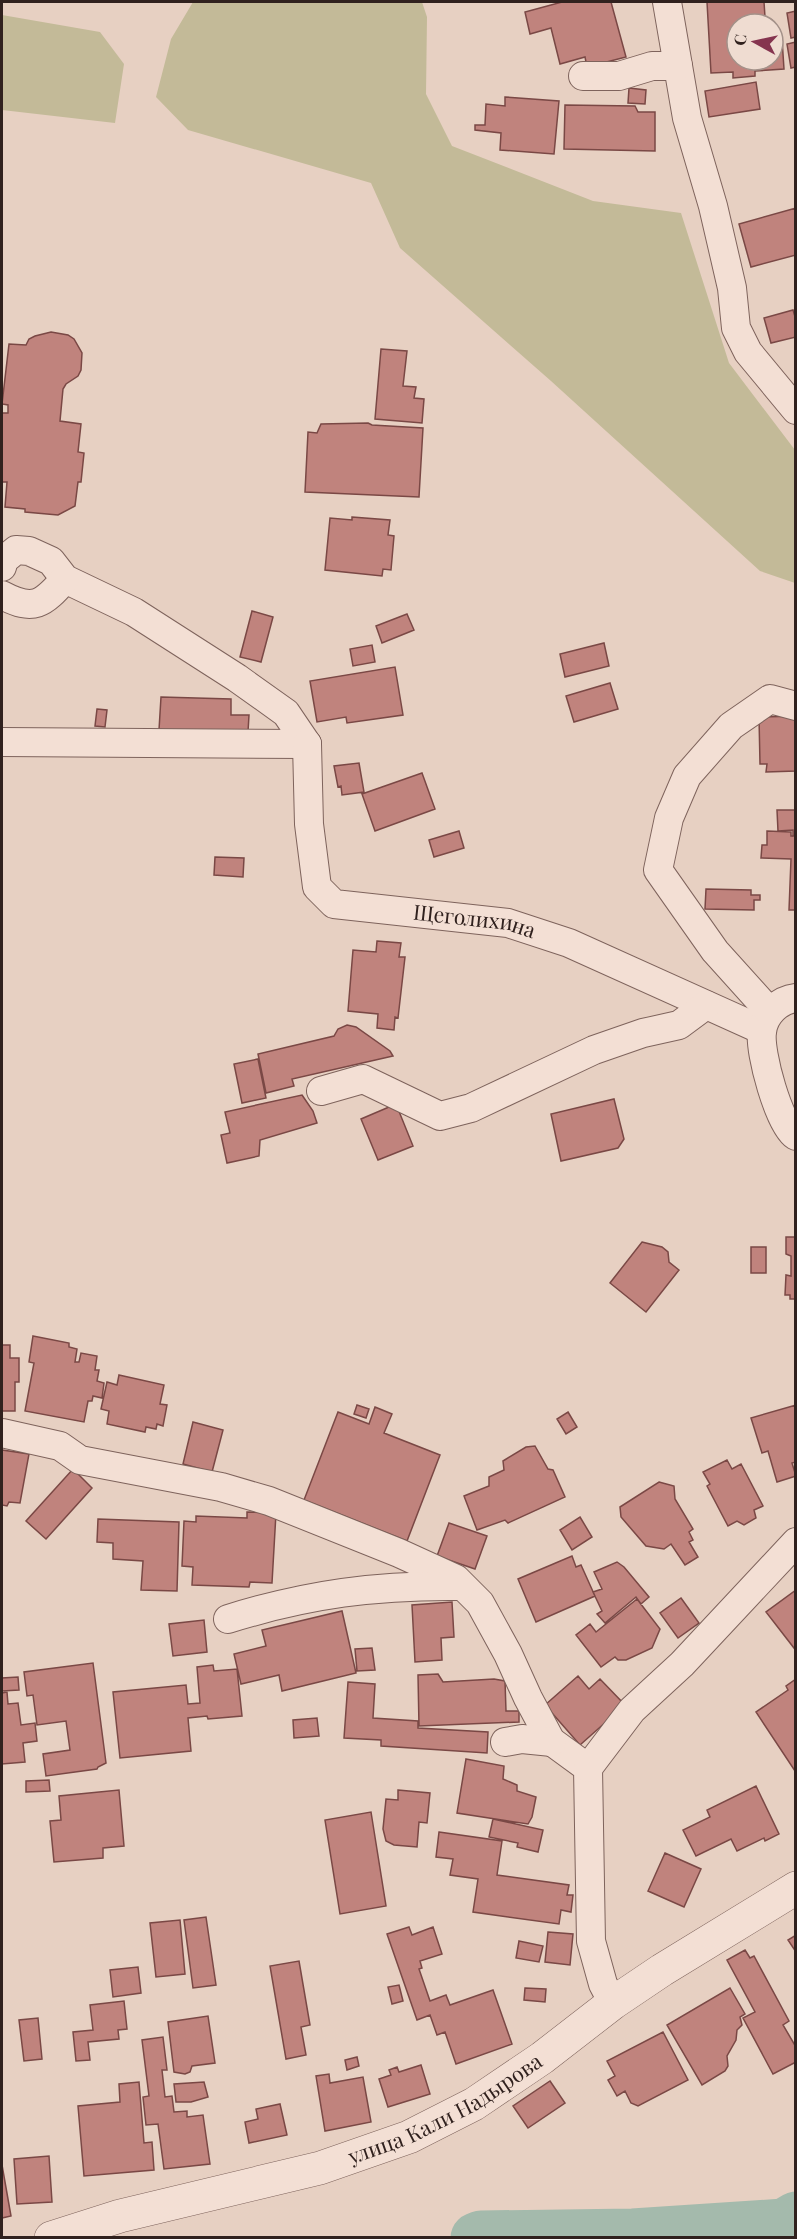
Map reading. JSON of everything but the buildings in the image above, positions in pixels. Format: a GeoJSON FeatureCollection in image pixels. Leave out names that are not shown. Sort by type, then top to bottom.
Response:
{"type":"FeatureCollection","features":[{"type":"Feature","properties":{"kind":"street"},"geometry":{"type":"LineString","coordinates":[[667,2],[687,118],[713,206],[732,288],[736,328],[748,352],[795,410]]}},
{"type":"Feature","properties":{"kind":"street"},"geometry":{"type":"LineString","coordinates":[[583,76],[619,76],[652,66],[678,66]]}},
{"type":"Feature","properties":{"kind":"street"},"geometry":{"type":"LineString","coordinates":[[2,567],[4,560],[16,550],[28,550],[51,561],[65,579],[134,612],[237,678],[286,713],[307,744]]}},
{"type":"Feature","properties":{"kind":"street"},"geometry":{"type":"LineString","coordinates":[[2,595],[20,603],[33,604],[46,600],[65,579]]}},
{"type":"Feature","properties":{"kind":"street"},"geometry":{"type":"LineString","coordinates":[[766,1021],[658,870],[669,818],[687,776],[731,726],[770,699],[795,706]]}},
{"type":"Feature","properties":{"kind":"street"},"geometry":{"type":"LineString","coordinates":[[2,742],[307,744]]}},
{"type":"Feature","properties":{"kind":"street","name":"Щеголихина"},"geometry":{"type":"LineString","coordinates":[[307,744],[309,824],[317,887],[334,904],[508,923],[569,943],[706,1005],[766,1021]]}},
{"type":"Feature","properties":{"kind":"street"},"geometry":{"type":"LineString","coordinates":[[795,998],[785,1000],[766,1021],[764,1058],[776,1100],[790,1133],[795,1136]]}},
{"type":"Feature","properties":{"kind":"street"},"geometry":{"type":"LineString","coordinates":[[321,1091],[363,1079],[440,1116],[471,1108],[594,1050],[643,1033],[679,1025],[706,1005]]}},
{"type":"Feature","properties":{"kind":"street"},"geometry":{"type":"LineString","coordinates":[[2,1433],[60,1446],[80,1460],[221,1487],[269,1501],[399,1552],[456,1580],[480,1603],[552,1742],[588,1768]]}},
{"type":"Feature","properties":{"kind":"street"},"geometry":{"type":"LineString","coordinates":[[612,2003],[603,1984],[591,1941],[588,1768],[632,1710],[682,1664],[795,1542]]}},
{"type":"Feature","properties":{"kind":"street"},"geometry":{"type":"LineString","coordinates":[[228,1619],[263,1608],[318,1596],[371,1588],[462,1586]]}},
{"type":"Feature","properties":{"kind":"street"},"geometry":{"type":"LineString","coordinates":[[505,1742],[522,1739],[552,1742]]}},
{"type":"Feature","properties":{"kind":"street","name":"улица Кали Надырова"},"geometry":{"type":"LineString","coordinates":[[51,2238],[120,2216],[320,2168],[409,2138],[474,2104],[542,2058],[612,2003],[795,1888]]}},
{"type":"Feature","properties":{"kind":"shaded area"},"geometry":{"type":"Polygon","coordinates":[[[193,2],[422,2],[427,17],[426,94],[452,146],[593,201],[681,213],[729,363],[795,450],[795,583],[760,571],[551,381],[400,248],[371,183],[188,130],[156,97],[171,39],[193,2]]]}},
{"type":"Feature","properties":{"kind":"shaded area"},"geometry":{"type":"Polygon","coordinates":[[[2,15],[100,32],[124,64],[115,123],[2,110],[2,15]]]}},
{"type":"Feature","properties":{"kind":"waterway"},"geometry":{"type":"LineString","coordinates":[[476,2238],[481,2236],[633,2234],[784,2224],[796,2217]]}}]}
